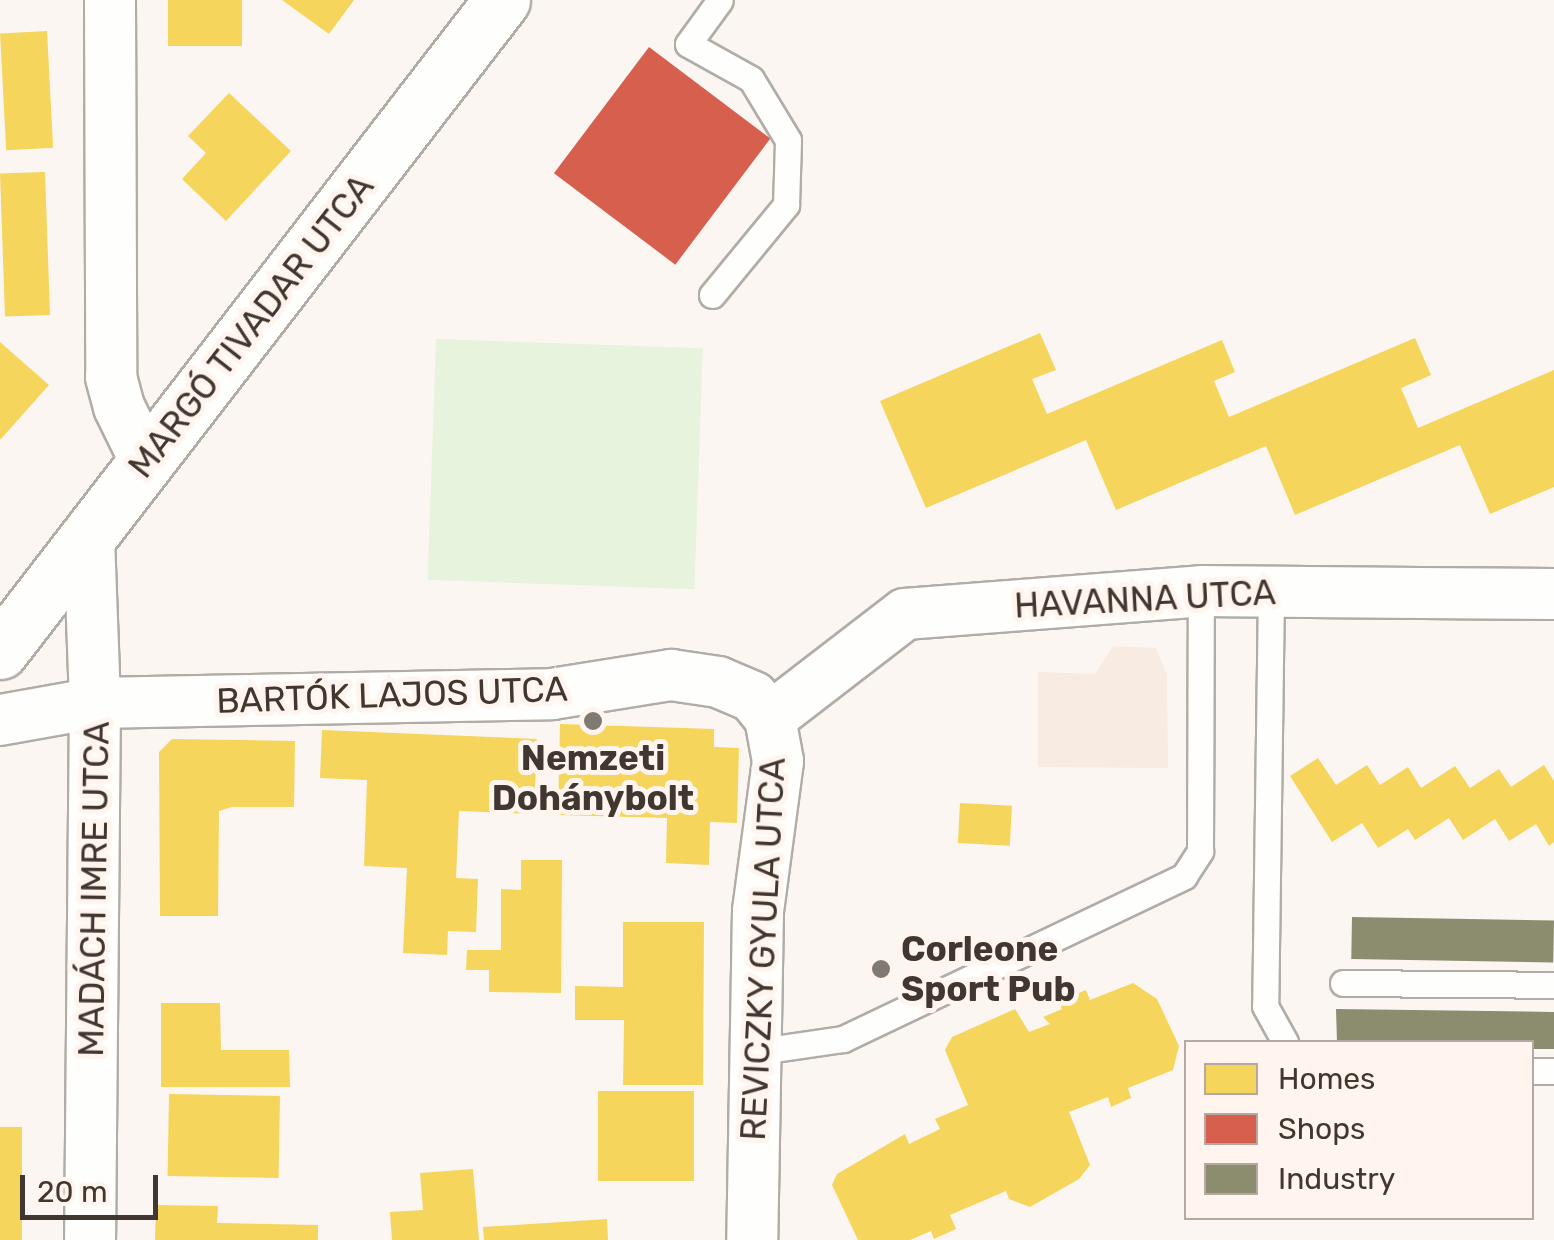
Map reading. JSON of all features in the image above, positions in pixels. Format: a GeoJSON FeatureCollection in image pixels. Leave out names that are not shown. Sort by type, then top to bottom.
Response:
{"type":"FeatureCollection","features":[{"type":"Feature","properties":{"kind":"street"},"geometry":{"type":"LineString","coordinates":[[110,0],[111,377],[119,407],[146,462]]}},
{"type":"Feature","properties":{"kind":"street","name":"MARGÓ TIVADAR UTCA"},"geometry":{"type":"LineString","coordinates":[[0,652],[502,0]]}},
{"type":"Feature","properties":{"kind":"street","name":"MADÁCH IMRE UTCA"},"geometry":{"type":"LineString","coordinates":[[88,538],[95,703],[90,1240]]}},
{"type":"Feature","properties":{"kind":"street","name":"HAVANNA UTCA"},"geometry":{"type":"LineString","coordinates":[[770,718],[905,614],[1202,590],[1554,594]]}},
{"type":"Feature","properties":{"kind":"street","name":"BARTÓK LAJOS UTCA"},"geometry":{"type":"LineString","coordinates":[[0,720],[95,703],[552,694],[671,676],[718,682],[753,696],[770,718]]}},
{"type":"Feature","properties":{"kind":"street","name":"REVICZKY GYULA UTCA"},"geometry":{"type":"LineString","coordinates":[[752,1240],[758,911],[778,760],[770,718]]}},
{"type":"Feature","properties":{"kind":"lane"},"geometry":{"type":"LineString","coordinates":[[712,295],[786,205],[788,140],[751,80],[688,44],[720,0]]}},
{"type":"Feature","properties":{"kind":"lane"},"geometry":{"type":"LineString","coordinates":[[753,1052],[843,1039],[1184,876],[1200,851],[1202,590]]}},
{"type":"Feature","properties":{"kind":"lane"},"geometry":{"type":"LineString","coordinates":[[1271,590],[1265,1006],[1283,1040]]}},
{"type":"Feature","properties":{"kind":"lane"},"geometry":{"type":"LineString","coordinates":[[1343,983],[1554,985]]}},
{"type":"Feature","properties":{"kind":"shaded area"},"geometry":{"type":"Polygon","coordinates":[[[1113,646],[1156,648],[1167,675],[1168,768],[1038,767],[1038,672],[1095,674],[1113,646]]]}},
{"type":"Feature","properties":{"kind":"green space"},"geometry":{"type":"Polygon","coordinates":[[[436,339],[703,348],[694,589],[428,580],[436,339]]]}},
{"type":"Feature","properties":{"kind":"building: Homes"},"geometry":{"type":"Polygon","coordinates":[[[168,0],[242,0],[242,46],[168,46],[168,0]]]}},
{"type":"Feature","properties":{"kind":"building: Homes"},"geometry":{"type":"Polygon","coordinates":[[[282,0],[354,0],[329,34],[282,0]]]}},
{"type":"Feature","properties":{"kind":"building: Homes"},"geometry":{"type":"Polygon","coordinates":[[[47,31],[53,148],[6,150],[0,33],[47,31]]]}},
{"type":"Feature","properties":{"kind":"building: Homes"},"geometry":{"type":"Polygon","coordinates":[[[229,93],[291,151],[226,221],[182,179],[206,153],[188,136],[229,93]]]}},
{"type":"Feature","properties":{"kind":"building: Homes"},"geometry":{"type":"Polygon","coordinates":[[[45,172],[50,315],[5,316],[0,174],[45,172]]]}},
{"type":"Feature","properties":{"kind":"building: Homes"},"geometry":{"type":"Polygon","coordinates":[[[1040,333],[1056,370],[1032,379],[1047,414],[1222,340],[1235,372],[1214,381],[1229,417],[1415,338],[1431,375],[1401,388],[1418,428],[1554,370],[1554,487],[1490,514],[1460,445],[1295,515],[1266,446],[1116,510],[1086,440],[926,508],[880,401],[1040,333]]]}},
{"type":"Feature","properties":{"kind":"building: Homes"},"geometry":{"type":"Polygon","coordinates":[[[0,342],[49,385],[0,440],[0,342]]]}},
{"type":"Feature","properties":{"kind":"building: Homes"},"geometry":{"type":"Polygon","coordinates":[[[560,724],[714,729],[714,747],[739,748],[737,823],[710,822],[709,865],[666,863],[667,818],[558,815],[560,724]]]}},
{"type":"Feature","properties":{"kind":"building: Homes"},"geometry":{"type":"Polygon","coordinates":[[[322,730],[537,739],[534,814],[459,811],[456,878],[478,879],[476,932],[448,931],[447,955],[403,953],[407,868],[364,866],[367,780],[320,778],[322,730]]]}},
{"type":"Feature","properties":{"kind":"building: Homes"},"geometry":{"type":"Polygon","coordinates":[[[172,739],[295,741],[294,807],[232,807],[219,811],[218,916],[160,916],[159,752],[172,739]]]}},
{"type":"Feature","properties":{"kind":"building: Homes"},"geometry":{"type":"Polygon","coordinates":[[[1318,758],[1336,785],[1367,765],[1380,785],[1408,767],[1421,788],[1455,766],[1470,788],[1499,769],[1511,787],[1544,765],[1554,781],[1554,842],[1549,846],[1536,824],[1509,841],[1495,819],[1463,840],[1449,818],[1415,840],[1408,829],[1378,848],[1362,823],[1332,842],[1290,776],[1318,758]]]}},
{"type":"Feature","properties":{"kind":"building: Homes"},"geometry":{"type":"Polygon","coordinates":[[[960,803],[1012,806],[1010,846],[958,843],[960,803]]]}},
{"type":"Feature","properties":{"kind":"building: Homes"},"geometry":{"type":"Polygon","coordinates":[[[521,860],[562,860],[561,993],[489,992],[489,970],[466,970],[467,950],[501,950],[501,889],[521,890],[521,860]]]}},
{"type":"Feature","properties":{"kind":"building: Homes"},"geometry":{"type":"Polygon","coordinates":[[[623,922],[704,922],[703,1085],[623,1085],[624,1020],[575,1020],[575,986],[623,987],[623,922]]]}},
{"type":"Feature","properties":{"kind":"building: Homes"},"geometry":{"type":"Polygon","coordinates":[[[1133,983],[1157,999],[1179,1046],[1173,1070],[1128,1088],[1131,1098],[1111,1107],[1108,1097],[1069,1112],[1090,1165],[1079,1179],[1030,1207],[1009,1199],[1006,1191],[950,1215],[956,1229],[934,1239],[931,1231],[910,1240],[858,1240],[832,1185],[837,1174],[905,1134],[909,1144],[940,1129],[935,1119],[968,1105],[945,1050],[952,1037],[1015,1009],[1029,1032],[1050,1024],[1043,1017],[1062,1009],[1059,1001],[1086,990],[1090,1000],[1133,983]]]}},
{"type":"Feature","properties":{"kind":"building: Homes"},"geometry":{"type":"Polygon","coordinates":[[[161,1003],[220,1003],[221,1050],[289,1050],[290,1087],[161,1087],[161,1003]]]}},
{"type":"Feature","properties":{"kind":"building: Homes"},"geometry":{"type":"Polygon","coordinates":[[[598,1091],[694,1091],[694,1181],[598,1181],[598,1091]]]}},
{"type":"Feature","properties":{"kind":"building: Homes"},"geometry":{"type":"Polygon","coordinates":[[[169,1094],[280,1096],[279,1178],[168,1176],[169,1094]]]}},
{"type":"Feature","properties":{"kind":"building: Homes"},"geometry":{"type":"Polygon","coordinates":[[[0,1127],[22,1127],[22,1240],[0,1240],[0,1127]]]}},
{"type":"Feature","properties":{"kind":"building: Homes"},"geometry":{"type":"Polygon","coordinates":[[[473,1169],[479,1240],[392,1240],[390,1212],[423,1210],[420,1173],[473,1169]]]}},
{"type":"Feature","properties":{"kind":"building: Homes"},"geometry":{"type":"Polygon","coordinates":[[[156,1205],[218,1206],[217,1223],[318,1225],[318,1240],[155,1240],[156,1205]]]}},
{"type":"Feature","properties":{"kind":"building: Homes"},"geometry":{"type":"Polygon","coordinates":[[[607,1219],[608,1240],[484,1240],[483,1227],[607,1219]]]}},
{"type":"Feature","properties":{"kind":"building: Shops"},"geometry":{"type":"Polygon","coordinates":[[[649,47],[770,138],[675,265],[554,173],[649,47]]]}},
{"type":"Feature","properties":{"kind":"building: Industry"},"geometry":{"type":"Polygon","coordinates":[[[1352,917],[1554,921],[1553,963],[1351,959],[1352,917]]]}},
{"type":"Feature","properties":{"kind":"building: Industry"},"geometry":{"type":"Polygon","coordinates":[[[1336,1009],[1554,1012],[1554,1049],[1534,1049],[1534,1040],[1337,1040],[1336,1009]]]}},
{"type":"Feature","properties":{"kind":"place","name":"Nemzeti Dohánybolt"},"geometry":{"type":"Point","coordinates":[593,721]}},
{"type":"Feature","properties":{"kind":"place","name":"Corleone Sport Pub"},"geometry":{"type":"Point","coordinates":[881,969]}}]}
